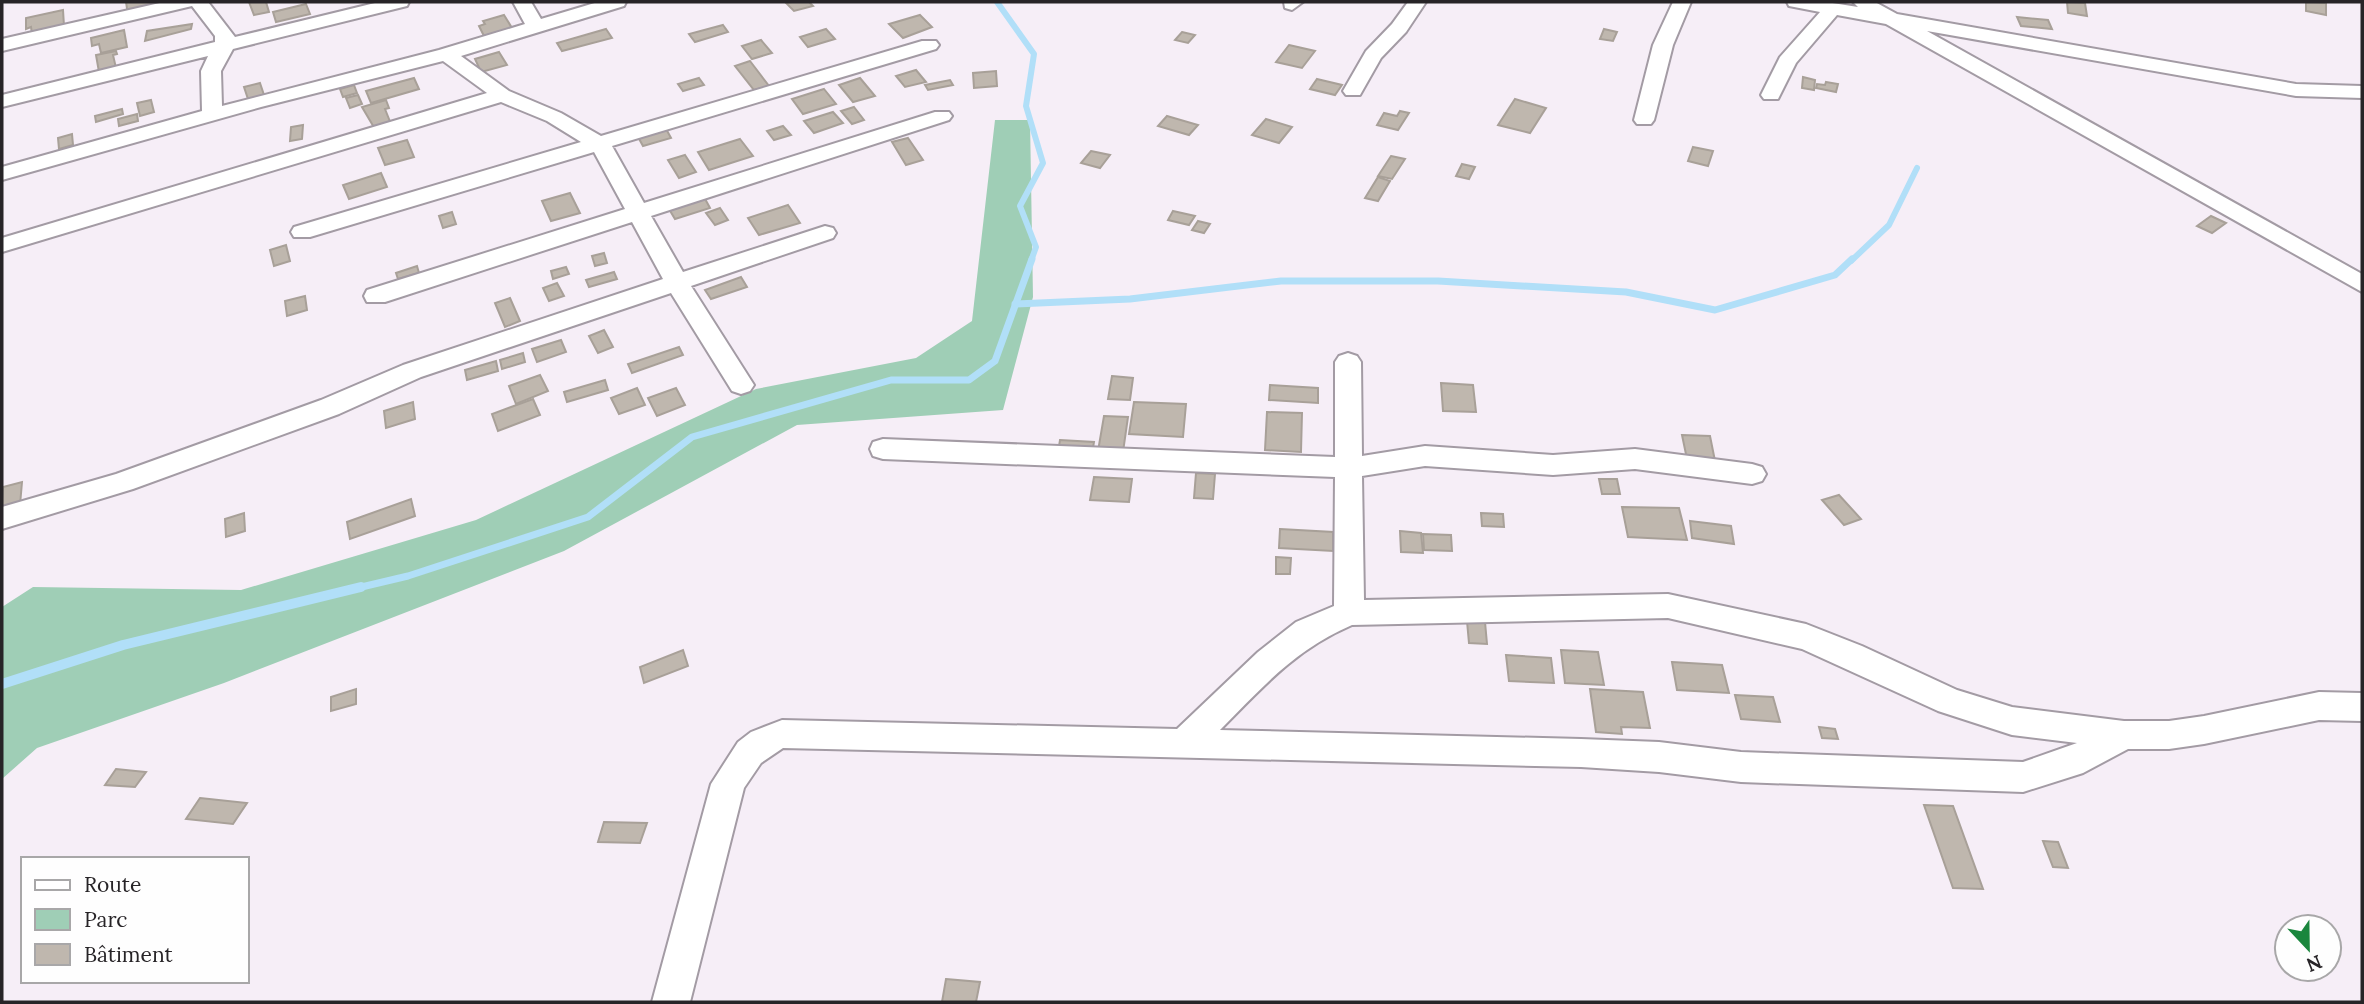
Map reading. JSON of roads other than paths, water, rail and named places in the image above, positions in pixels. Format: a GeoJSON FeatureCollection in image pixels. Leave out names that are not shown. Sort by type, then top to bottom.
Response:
{"type":"FeatureCollection","features":[{"type":"Feature","properties":{"kind":"street"},"geometry":{"type":"LineString","coordinates":[[2,45],[187,2]]}},
{"type":"Feature","properties":{"kind":"street"},"geometry":{"type":"LineString","coordinates":[[198,2],[225,35],[225,47],[214,61],[212,72],[212,115]]}},
{"type":"Feature","properties":{"kind":"street"},"geometry":{"type":"LineString","coordinates":[[2,102],[400,2]]}},
{"type":"Feature","properties":{"kind":"street"},"geometry":{"type":"LineString","coordinates":[[522,2],[535,24]]}},
{"type":"Feature","properties":{"kind":"street"},"geometry":{"type":"LineString","coordinates":[[2,174],[212,115],[446,54],[535,24],[617,2]]}},
{"type":"Feature","properties":{"kind":"street"},"geometry":{"type":"LineString","coordinates":[[1353,91],[1373,55],[1399,27],[1417,2]]}},
{"type":"Feature","properties":{"kind":"street"},"geometry":{"type":"LineString","coordinates":[[1644,120],[1663,46],[1682,2]]}},
{"type":"Feature","properties":{"kind":"street"},"geometry":{"type":"LineString","coordinates":[[1796,2],[2296,90],[2362,93]]}},
{"type":"Feature","properties":{"kind":"street"},"geometry":{"type":"LineString","coordinates":[[1863,2],[2362,284]]}},
{"type":"Feature","properties":{"kind":"street"},"geometry":{"type":"LineString","coordinates":[[1771,95],[1787,61],[1832,9]]}},
{"type":"Feature","properties":{"kind":"street"},"geometry":{"type":"LineString","coordinates":[[302,232],[929,45]]}},
{"type":"Feature","properties":{"kind":"street"},"geometry":{"type":"LineString","coordinates":[[446,54],[502,95],[554,117],[600,144],[676,281],[741,385]]}},
{"type":"Feature","properties":{"kind":"street"},"geometry":{"type":"LineString","coordinates":[[2362,93],[2350,102],[2362,114]]}},
{"type":"Feature","properties":{"kind":"street"},"geometry":{"type":"LineString","coordinates":[[2,245],[502,95]]}},
{"type":"Feature","properties":{"kind":"street"},"geometry":{"type":"LineString","coordinates":[[376,296],[942,116]]}},
{"type":"Feature","properties":{"kind":"street"},"geometry":{"type":"LineString","coordinates":[[2,518],[123,482],[236,443],[412,371],[825,233]]}},
{"type":"Feature","properties":{"kind":"street"},"geometry":{"type":"LineString","coordinates":[[1348,362],[1349,613]]}},
{"type":"Feature","properties":{"kind":"street"},"geometry":{"type":"LineString","coordinates":[[883,449],[1350,468],[1425,456],[1553,465],[1635,459],[1752,474]]}},
{"type":"Feature","properties":{"kind":"street"},"geometry":{"type":"LineString","coordinates":[[1184,744],[1269,661],[1307,631],[1349,613],[1668,606],[1806,637],[1851,655],[1949,702],[2012,721],[2124,735],[2192,732],[2319,706],[2362,707]]}},
{"type":"Feature","properties":{"kind":"street"},"geometry":{"type":"LineString","coordinates":[[671,1002],[729,784],[745,756],[760,741],[782,734],[1581,754],[1659,757],[1741,767],[2023,777],[2071,763],[2124,735]]}},
{"type":"Feature","properties":{"kind":"waterway"},"geometry":{"type":"LineString","coordinates":[[997,2],[1034,54],[1026,106],[1043,163],[1020,206],[1036,247],[1031,261]]}},
{"type":"Feature","properties":{"kind":"waterway"},"geometry":{"type":"LineString","coordinates":[[1851,261],[1889,225],[1917,168]]}},
{"type":"Feature","properties":{"kind":"waterway"},"geometry":{"type":"LineString","coordinates":[[1016,304],[1032,259]]}},
{"type":"Feature","properties":{"kind":"waterway"},"geometry":{"type":"LineString","coordinates":[[1016,304],[1130,299],[1281,281],[1438,281],[1626,292],[1715,310],[1835,275],[1852,259]]}},
{"type":"Feature","properties":{"kind":"waterway"},"geometry":{"type":"LineString","coordinates":[[353,589],[408,576],[588,517],[692,437],[891,380],[969,380],[995,361],[1016,304]]}},
{"type":"Feature","properties":{"kind":"waterway"},"geometry":{"type":"LineString","coordinates":[[2,684],[123,645],[361,587]]}}]}
